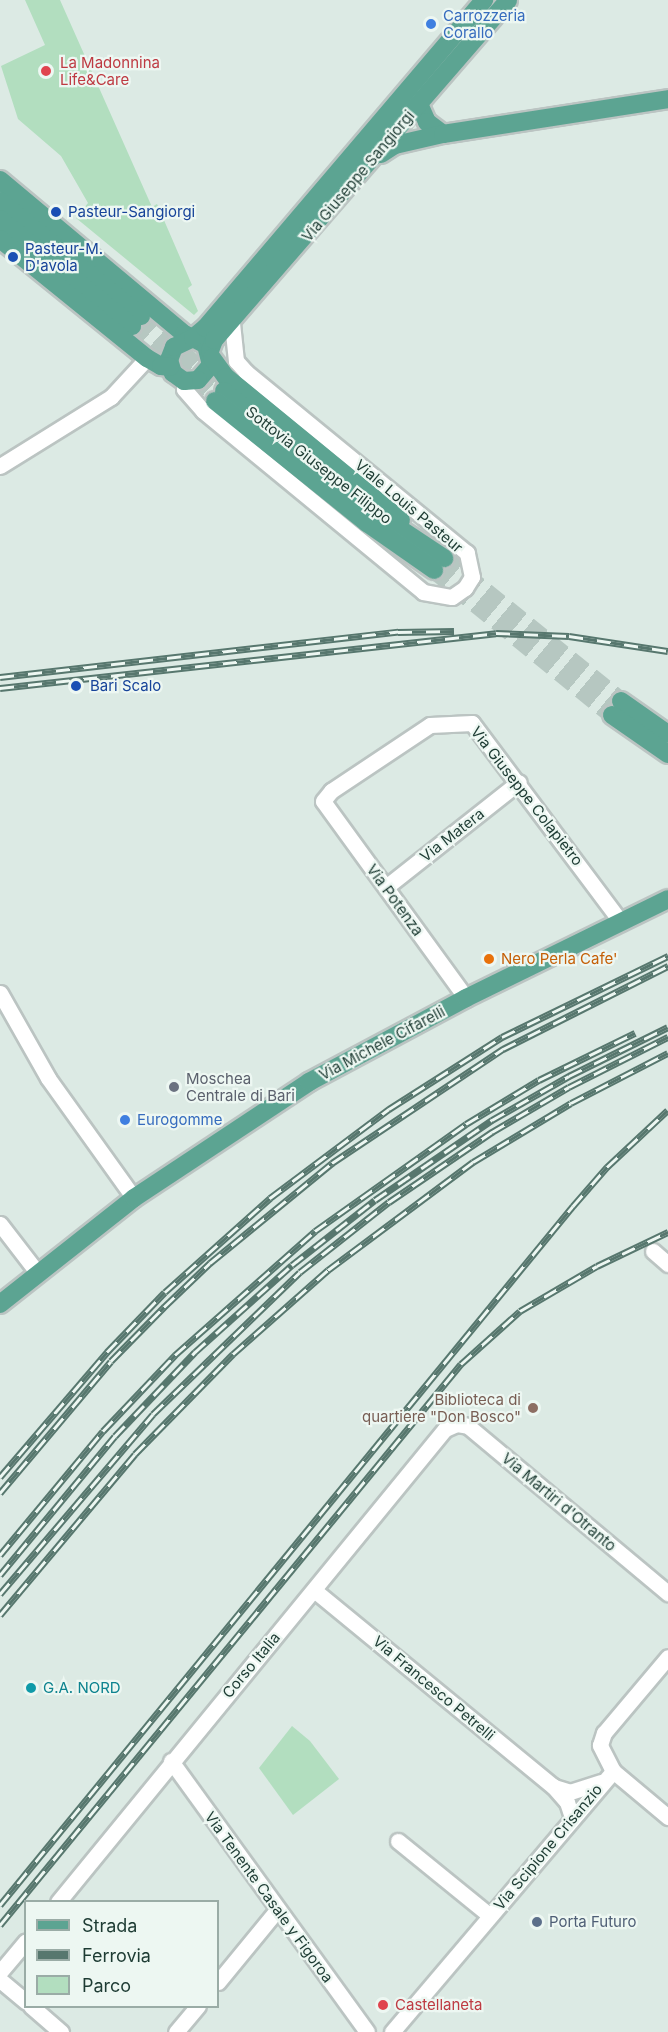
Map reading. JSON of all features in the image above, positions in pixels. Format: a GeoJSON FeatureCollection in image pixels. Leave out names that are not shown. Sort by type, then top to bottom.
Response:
{"type":"FeatureCollection","features":[{"type":"Feature","properties":{"kind":"main road","name":"Via Giuseppe Sangiorgi"},"geometry":{"type":"LineString","coordinates":[[193,338],[484,0]]}},
{"type":"Feature","properties":{"kind":"main road","name":"Via Giuseppe Sangiorgi"},"geometry":{"type":"LineString","coordinates":[[211,355],[214,340],[232,324],[508,0]]}},
{"type":"Feature","properties":{"kind":"main road"},"geometry":{"type":"LineString","coordinates":[[370,162],[395,145],[443,134],[668,99]]}},
{"type":"Feature","properties":{"kind":"main road"},"geometry":{"type":"LineString","coordinates":[[419,104],[427,122],[443,134]]}},
{"type":"Feature","properties":{"kind":"main road"},"geometry":{"type":"LineString","coordinates":[[0,180],[193,338],[211,355],[226,377],[384,503],[418,538]]}},
{"type":"Feature","properties":{"kind":"main road"},"geometry":{"type":"LineString","coordinates":[[0,201],[137,321],[0,219]]}},
{"type":"Feature","properties":{"kind":"main road"},"geometry":{"type":"LineString","coordinates":[[0,240],[147,358],[161,366],[170,367],[184,381],[204,377],[211,355]]}},
{"type":"Feature","properties":{"kind":"main road"},"geometry":{"type":"LineString","coordinates":[[170,367],[174,347],[193,338]]}},
{"type":"Feature","properties":{"kind":"main road","name":"Sottovia Giuseppe Filippo"},"geometry":{"type":"LineString","coordinates":[[220,396],[376,513],[418,538],[439,564],[367,523],[220,396]]}},
{"type":"Feature","properties":{"kind":"main road"},"geometry":{"type":"LineString","coordinates":[[668,734],[616,708],[668,754]]}},
{"type":"Feature","properties":{"kind":"main road","name":"Via Michele Cifarelli"},"geometry":{"type":"LineString","coordinates":[[0,1304],[37,1272],[134,1198],[309,1082],[466,998],[668,899]]}},
{"type":"Feature","properties":{"kind":"street","name":"Viale Louis Pasteur"},"geometry":{"type":"LineString","coordinates":[[184,381],[184,389],[202,411],[423,592],[452,597],[465,588],[472,577],[467,553],[246,372],[234,352],[232,324]]}},
{"type":"Feature","properties":{"kind":"street"},"geometry":{"type":"LineString","coordinates":[[0,466],[111,398],[147,358]]}},
{"type":"Feature","properties":{"kind":"street","name":"Via Giuseppe Colapietro"},"geometry":{"type":"LineString","coordinates":[[323,801],[331,791],[430,725],[472,723],[519,782],[621,921]]}},
{"type":"Feature","properties":{"kind":"street","name":"Via Matera"},"geometry":{"type":"LineString","coordinates":[[386,887],[519,782]]}},
{"type":"Feature","properties":{"kind":"street","name":"Via Potenza"},"geometry":{"type":"LineString","coordinates":[[323,801],[466,998]]}},
{"type":"Feature","properties":{"kind":"street"},"geometry":{"type":"LineString","coordinates":[[0,993],[48,1078],[134,1198]]}},
{"type":"Feature","properties":{"kind":"street"},"geometry":{"type":"LineString","coordinates":[[0,1224],[37,1272]]}},
{"type":"Feature","properties":{"kind":"street"},"geometry":{"type":"LineString","coordinates":[[653,1251],[668,1264]]}},
{"type":"Feature","properties":{"kind":"street","name":"Via Martiri d'Otranto"},"geometry":{"type":"LineString","coordinates":[[446,1429],[457,1424],[468,1426],[668,1593]]}},
{"type":"Feature","properties":{"kind":"street","name":"Corso Italia"},"geometry":{"type":"LineString","coordinates":[[60,1900],[171,1761],[446,1429]]}},
{"type":"Feature","properties":{"kind":"street","name":"Via Francesco Petrelli"},"geometry":{"type":"LineString","coordinates":[[314,1590],[554,1787],[567,1802],[572,1817]]}},
{"type":"Feature","properties":{"kind":"street","name":"Via Scipione Crisanzio"},"geometry":{"type":"LineString","coordinates":[[392,2032],[608,1776],[600,1745],[604,1733],[668,1657]]}},
{"type":"Feature","properties":{"kind":"street","name":"Via Tenente Casale y Figoroa"},"geometry":{"type":"LineString","coordinates":[[171,1761],[367,2032]]}},
{"type":"Feature","properties":{"kind":"street"},"geometry":{"type":"LineString","coordinates":[[554,1787],[570,1792],[608,1776],[668,1817]]}},
{"type":"Feature","properties":{"kind":"street"},"geometry":{"type":"LineString","coordinates":[[398,1840],[489,1916]]}},
{"type":"Feature","properties":{"kind":"street"},"geometry":{"type":"LineString","coordinates":[[219,1982],[278,1909]]}},
{"type":"Feature","properties":{"kind":"street"},"geometry":{"type":"LineString","coordinates":[[0,1972],[24,1943]]}},
{"type":"Feature","properties":{"kind":"street"},"geometry":{"type":"LineString","coordinates":[[0,1980],[24,2000]]}},
{"type":"Feature","properties":{"kind":"street"},"geometry":{"type":"LineString","coordinates":[[32,2008],[61,2032]]}},
{"type":"Feature","properties":{"kind":"street"},"geometry":{"type":"LineString","coordinates":[[176,2032],[197,2008]]}},
{"type":"Feature","properties":{"kind":"green space","name":"La Madonnina Life&Care"},"geometry":{"type":"Polygon","coordinates":[[[25,0],[60,0],[152,207],[157,204],[192,285],[188,288],[198,311],[194,315],[76,218],[88,203],[61,156],[18,119],[1,66],[45,45],[25,0]]]}},
{"type":"Feature","properties":{"kind":"green space"},"geometry":{"type":"Polygon","coordinates":[[[292,1726],[310,1741],[339,1779],[293,1815],[259,1768],[292,1726]]]}},
{"type":"Feature","properties":{"kind":"tunnel"},"geometry":{"type":"LineString","coordinates":[[141,316],[224,391]]}},
{"type":"Feature","properties":{"kind":"tunnel"},"geometry":{"type":"LineString","coordinates":[[132,326],[215,401]]}},
{"type":"Feature","properties":{"kind":"tunnel"},"geometry":{"type":"LineString","coordinates":[[444,558],[621,701]]}},
{"type":"Feature","properties":{"kind":"tunnel"},"geometry":{"type":"LineString","coordinates":[[434,570],[612,715]]}},
{"type":"Feature","properties":{"kind":"railway"},"geometry":{"type":"LineString","coordinates":[[0,677],[398,632],[454,631]]}},
{"type":"Feature","properties":{"kind":"railway"},"geometry":{"type":"LineString","coordinates":[[0,688],[496,633],[569,636],[668,651]]}},
{"type":"Feature","properties":{"kind":"railway"},"geometry":{"type":"LineString","coordinates":[[0,1477],[107,1352],[165,1292],[270,1198],[389,1109],[502,1037],[668,956]]}},
{"type":"Feature","properties":{"kind":"railway"},"geometry":{"type":"LineString","coordinates":[[0,1493],[111,1361],[164,1307],[210,1263],[332,1163],[503,1049],[668,966]]}},
{"type":"Feature","properties":{"kind":"railway"},"geometry":{"type":"LineString","coordinates":[[0,1575],[115,1436],[195,1352],[292,1265],[375,1200],[492,1120],[569,1076],[668,1027]]}},
{"type":"Feature","properties":{"kind":"railway"},"geometry":{"type":"LineString","coordinates":[[0,1555],[103,1431],[175,1355],[315,1231],[466,1124],[539,1080],[635,1033]]}},
{"type":"Feature","properties":{"kind":"railway"},"geometry":{"type":"LineString","coordinates":[[0,1594],[153,1414],[300,1272],[389,1202],[492,1132],[569,1087],[668,1037]]}},
{"type":"Feature","properties":{"kind":"railway"},"geometry":{"type":"LineString","coordinates":[[0,1615],[135,1454],[233,1354],[328,1270],[473,1162],[571,1103],[668,1053]]}},
{"type":"Feature","properties":{"kind":"railway"},"geometry":{"type":"LineString","coordinates":[[0,1905],[573,1206],[607,1167],[668,1110]]}},
{"type":"Feature","properties":{"kind":"railway"},"geometry":{"type":"LineString","coordinates":[[0,1925],[461,1364],[520,1311],[597,1266],[668,1232]]}},
{"type":"Feature","properties":{"kind":"place","name":"Carrozzeria Corallo"},"geometry":{"type":"Point","coordinates":[431,24]}},
{"type":"Feature","properties":{"kind":"place","name":"La Madonnina Life&Care"},"geometry":{"type":"Point","coordinates":[46,71]}},
{"type":"Feature","properties":{"kind":"place","name":"Pasteur-Sangiorgi"},"geometry":{"type":"Point","coordinates":[56,212]}},
{"type":"Feature","properties":{"kind":"place","name":"Pasteur-M. D'avola"},"geometry":{"type":"Point","coordinates":[13,257]}},
{"type":"Feature","properties":{"kind":"place","name":"Bari Scalo"},"geometry":{"type":"Point","coordinates":[76,686]}},
{"type":"Feature","properties":{"kind":"place","name":"Nero Perla Cafe'"},"geometry":{"type":"Point","coordinates":[489,959]}},
{"type":"Feature","properties":{"kind":"place","name":"Moschea Centrale di Bari"},"geometry":{"type":"Point","coordinates":[174,1087]}},
{"type":"Feature","properties":{"kind":"place","name":"Eurogomme"},"geometry":{"type":"Point","coordinates":[125,1120]}},
{"type":"Feature","properties":{"kind":"place","name":"Biblioteca di quartiere \"Don Bosco\""},"geometry":{"type":"Point","coordinates":[533,1408]}},
{"type":"Feature","properties":{"kind":"place","name":"G.A. NORD"},"geometry":{"type":"Point","coordinates":[31,1688]}},
{"type":"Feature","properties":{"kind":"place","name":"Porta Futuro"},"geometry":{"type":"Point","coordinates":[537,1922]}},
{"type":"Feature","properties":{"kind":"place","name":"Castellaneta"},"geometry":{"type":"Point","coordinates":[383,2005]}}]}
